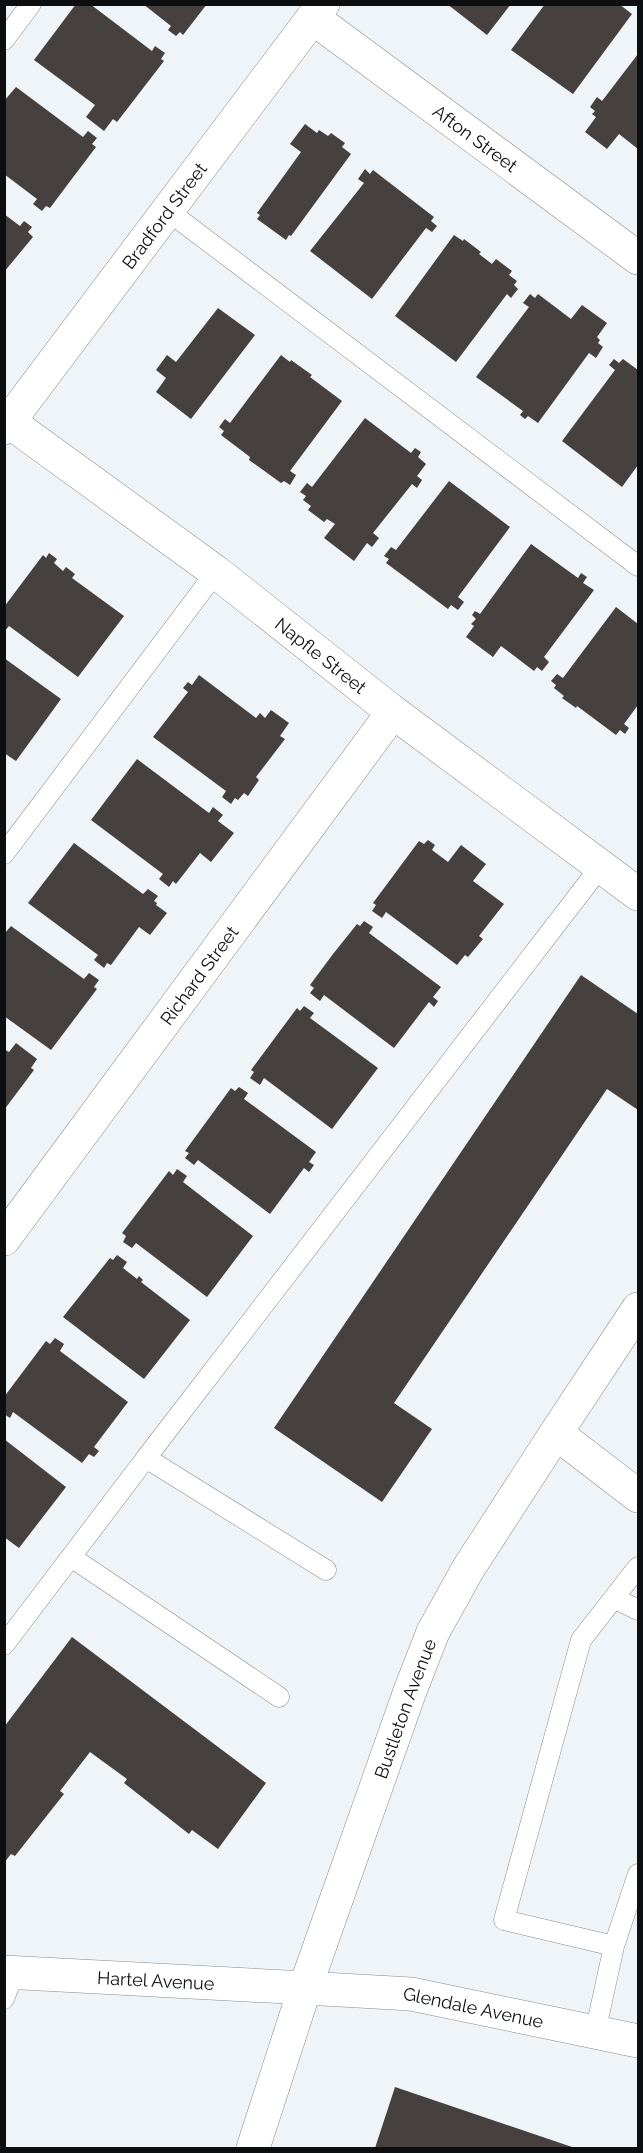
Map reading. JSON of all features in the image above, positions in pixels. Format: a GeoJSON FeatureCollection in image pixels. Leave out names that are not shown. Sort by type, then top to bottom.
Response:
{"type":"FeatureCollection","features":[{"type":"Feature","properties":{"kind":"street","name":"Bradford Street"},"geometry":{"type":"LineString","coordinates":[[6,422],[318,11]]}},
{"type":"Feature","properties":{"kind":"street","name":"Afton Street"},"geometry":{"type":"LineString","coordinates":[[318,11],[639,258]]}},
{"type":"Feature","properties":{"kind":"street","name":"Napfle Street"},"geometry":{"type":"LineString","coordinates":[[6,422],[216,572],[393,712],[639,894]]}},
{"type":"Feature","properties":{"kind":"street","name":"Richard Street"},"geometry":{"type":"LineString","coordinates":[[4,1239],[393,712]]}},
{"type":"Feature","properties":{"kind":"street","name":"Bustleton Avenue"},"geometry":{"type":"LineString","coordinates":[[254,2148],[304,1988],[410,1691],[434,1632],[468,1569],[555,1432],[639,1309]]}},
{"type":"Feature","properties":{"kind":"street"},"geometry":{"type":"LineString","coordinates":[[555,1432],[639,1496]]}},
{"type":"Feature","properties":{"kind":"street","name":"Hartel Avenue"},"geometry":{"type":"LineString","coordinates":[[8,1982],[304,1988]]}},
{"type":"Feature","properties":{"kind":"street","name":"Glendale Avenue"},"geometry":{"type":"LineString","coordinates":[[304,1988],[411,1994],[639,2041]]}},
{"type":"Feature","properties":{"kind":"lane"},"geometry":{"type":"LineString","coordinates":[[4,40],[31,4]]}},
{"type":"Feature","properties":{"kind":"lane"},"geometry":{"type":"LineString","coordinates":[[168,211],[639,566]]}},
{"type":"Feature","properties":{"kind":"lane"},"geometry":{"type":"LineString","coordinates":[[4,854],[216,572]]}},
{"type":"Feature","properties":{"kind":"lane"},"geometry":{"type":"LineString","coordinates":[[4,1645],[601,866]]}},
{"type":"Feature","properties":{"kind":"lane"},"geometry":{"type":"LineString","coordinates":[[146,1458],[326,1570]]}},
{"type":"Feature","properties":{"kind":"lane"},"geometry":{"type":"LineString","coordinates":[[71,1557],[279,1697]]}},
{"type":"Feature","properties":{"kind":"lane"},"geometry":{"type":"LineString","coordinates":[[614,1946],[504,1920],[581,1640],[639,1567]]}},
{"type":"Feature","properties":{"kind":"lane"},"geometry":{"type":"LineString","coordinates":[[614,1599],[639,1610]]}},
{"type":"Feature","properties":{"kind":"lane"},"geometry":{"type":"LineString","coordinates":[[595,2033],[614,1946],[639,1874]]}},
{"type":"Feature","properties":{"kind":"building"},"geometry":{"type":"Polygon","coordinates":[[[76,4],[90,4],[152,51],[155,46],[165,53],[161,59],[164,61],[117,122],[113,119],[104,131],[86,117],[95,105],[34,60],[76,4]]]}},
{"type":"Feature","properties":{"kind":"building"},"geometry":{"type":"Polygon","coordinates":[[[143,4],[207,4],[183,35],[180,32],[176,36],[168,30],[171,26],[143,4]]]}},
{"type":"Feature","properties":{"kind":"building"},"geometry":{"type":"Polygon","coordinates":[[[447,4],[511,4],[487,35],[447,4]]]}},
{"type":"Feature","properties":{"kind":"building"},"geometry":{"type":"Polygon","coordinates":[[[545,4],[619,4],[632,14],[573,94],[511,50],[545,4]]]}},
{"type":"Feature","properties":{"kind":"building"},"geometry":{"type":"Polygon","coordinates":[[[638,54],[638,149],[619,134],[607,149],[585,132],[596,117],[592,114],[595,111],[590,107],[597,97],[602,101],[638,54]]]}},
{"type":"Feature","properties":{"kind":"building"},"geometry":{"type":"Polygon","coordinates":[[[16,87],[83,137],[88,131],[97,138],[92,144],[96,147],[50,208],[46,206],[42,211],[33,204],[37,199],[4,174],[4,101],[16,87]]]}},
{"type":"Feature","properties":{"kind":"building"},"geometry":{"type":"Polygon","coordinates":[[[305,124],[317,133],[319,130],[328,136],[331,133],[345,143],[342,147],[351,154],[286,240],[257,219],[260,215],[257,213],[301,152],[290,144],[305,124]]]}},
{"type":"Feature","properties":{"kind":"building"},"geometry":{"type":"Polygon","coordinates":[[[365,169],[370,174],[373,170],[434,217],[431,221],[437,226],[432,232],[426,228],[372,299],[310,251],[364,183],[358,179],[365,169]]]}},
{"type":"Feature","properties":{"kind":"building"},"geometry":{"type":"Polygon","coordinates":[[[4,214],[20,226],[24,221],[32,227],[28,232],[33,237],[4,272],[4,214]]]}},
{"type":"Feature","properties":{"kind":"building"},"geometry":{"type":"Polygon","coordinates":[[[454,235],[463,241],[464,239],[492,264],[496,259],[512,271],[509,275],[517,281],[514,285],[518,289],[511,298],[507,294],[456,362],[395,316],[454,235]]]}},
{"type":"Feature","properties":{"kind":"building"},"geometry":{"type":"Polygon","coordinates":[[[530,294],[535,298],[538,294],[571,319],[582,305],[607,323],[597,337],[600,340],[598,343],[603,347],[596,358],[589,353],[538,423],[528,416],[525,419],[520,415],[523,411],[476,377],[529,307],[523,303],[530,294]]]}},
{"type":"Feature","properties":{"kind":"building"},"geometry":{"type":"Polygon","coordinates":[[[218,308],[255,335],[191,419],[156,392],[166,378],[156,370],[167,355],[176,362],[218,308]]]}},
{"type":"Feature","properties":{"kind":"building"},"geometry":{"type":"Polygon","coordinates":[[[281,355],[312,375],[310,377],[342,401],[290,471],[296,475],[290,485],[284,481],[281,483],[249,460],[250,457],[221,435],[224,431],[219,427],[225,419],[230,423],[281,355]]]}},
{"type":"Feature","properties":{"kind":"building"},"geometry":{"type":"Polygon","coordinates":[[[614,359],[619,363],[623,359],[638,370],[638,465],[622,487],[562,441],[615,370],[609,365],[614,359]]]}},
{"type":"Feature","properties":{"kind":"building"},"geometry":{"type":"Polygon","coordinates":[[[365,418],[411,453],[415,448],[421,452],[418,457],[426,464],[417,476],[422,480],[417,488],[412,484],[373,533],[379,538],[372,547],[367,543],[354,561],[324,538],[335,524],[327,519],[324,522],[308,510],[311,506],[303,500],[306,496],[300,492],[307,483],[312,487],[365,418]]]}},
{"type":"Feature","properties":{"kind":"building"},"geometry":{"type":"Polygon","coordinates":[[[449,481],[510,527],[458,597],[464,602],[458,610],[451,605],[448,609],[386,563],[389,559],[384,556],[391,547],[396,550],[449,481]]]}},
{"type":"Feature","properties":{"kind":"building"},"geometry":{"type":"Polygon","coordinates":[[[531,544],[578,578],[581,573],[587,577],[583,583],[594,590],[544,657],[549,662],[542,671],[537,667],[534,671],[501,646],[493,657],[466,637],[474,626],[471,624],[476,619],[472,615],[475,611],[480,614],[531,544]]]}},
{"type":"Feature","properties":{"kind":"building"},"geometry":{"type":"Polygon","coordinates":[[[49,553],[57,559],[54,563],[63,571],[66,567],[75,574],[72,578],[124,616],[78,677],[9,626],[4,632],[4,607],[43,555],[46,558],[49,553]]]}},
{"type":"Feature","properties":{"kind":"building"},"geometry":{"type":"Polygon","coordinates":[[[616,607],[638,624],[638,705],[624,724],[629,728],[625,734],[620,730],[616,735],[577,706],[576,708],[562,698],[564,696],[554,688],[556,685],[551,681],[557,674],[563,678],[616,607]]]}},
{"type":"Feature","properties":{"kind":"building"},"geometry":{"type":"Polygon","coordinates":[[[4,658],[61,699],[16,761],[4,753],[4,658]]]}},
{"type":"Feature","properties":{"kind":"building"},"geometry":{"type":"Polygon","coordinates":[[[199,675],[256,718],[260,713],[265,718],[271,710],[289,723],[280,736],[285,739],[256,777],[259,780],[248,796],[244,793],[238,800],[235,798],[231,804],[222,797],[226,791],[153,737],[188,692],[183,688],[188,682],[192,685],[199,675]]]}},
{"type":"Feature","properties":{"kind":"building"},"geometry":{"type":"Polygon","coordinates":[[[137,759],[209,813],[213,807],[223,815],[218,821],[234,833],[211,862],[200,853],[176,884],[173,881],[169,887],[159,879],[163,874],[91,820],[137,759]]]}},
{"type":"Feature","properties":{"kind":"building"},"geometry":{"type":"Polygon","coordinates":[[[428,840],[435,845],[432,850],[448,862],[461,845],[486,864],[473,881],[504,904],[479,936],[483,939],[468,957],[465,955],[457,965],[386,912],[382,918],[372,911],[376,905],[373,903],[419,841],[424,844],[428,840]]]}},
{"type":"Feature","properties":{"kind":"building"},"geometry":{"type":"Polygon","coordinates":[[[74,843],[143,894],[148,889],[158,896],[154,901],[156,905],[167,913],[150,935],[139,927],[111,965],[107,963],[104,968],[94,960],[98,955],[28,903],[74,843]]]}},
{"type":"Feature","properties":{"kind":"building"},"geometry":{"type":"Polygon","coordinates":[[[364,921],[373,927],[369,933],[441,987],[433,997],[438,1001],[434,1007],[429,1002],[394,1048],[324,995],[320,1001],[310,993],[314,988],[310,985],[333,954],[357,924],[360,926],[364,921]]]}},
{"type":"Feature","properties":{"kind":"building"},"geometry":{"type":"Polygon","coordinates":[[[11,926],[84,979],[89,973],[99,980],[94,987],[97,989],[51,1050],[4,1016],[4,934],[11,926]]]}},
{"type":"Feature","properties":{"kind":"building"},"geometry":{"type":"Polygon","coordinates":[[[581,975],[638,1014],[638,1110],[607,1089],[394,1403],[432,1429],[382,1502],[274,1428],[581,975]]]}},
{"type":"Feature","properties":{"kind":"building"},"geometry":{"type":"Polygon","coordinates":[[[304,1006],[314,1013],[310,1018],[378,1068],[332,1129],[264,1078],[260,1085],[250,1078],[254,1072],[251,1070],[297,1008],[300,1011],[304,1006]]]}},
{"type":"Feature","properties":{"kind":"building"},"geometry":{"type":"Polygon","coordinates":[[[16,1043],[37,1059],[31,1068],[34,1070],[4,1110],[4,1049],[9,1052],[16,1043]]]}},
{"type":"Feature","properties":{"kind":"building"},"geometry":{"type":"Polygon","coordinates":[[[239,1087],[248,1093],[244,1099],[316,1152],[309,1162],[314,1165],[309,1172],[304,1168],[270,1214],[198,1160],[194,1165],[185,1158],[189,1153],[185,1151],[231,1088],[235,1091],[239,1087]]]}},
{"type":"Feature","properties":{"kind":"building"},"geometry":{"type":"Polygon","coordinates":[[[177,1169],[187,1176],[183,1182],[253,1236],[207,1297],[136,1243],[132,1248],[123,1242],[126,1236],[122,1233],[169,1171],[173,1175],[177,1169]]]}},
{"type":"Feature","properties":{"kind":"building"},"geometry":{"type":"Polygon","coordinates":[[[117,1255],[127,1262],[123,1268],[137,1279],[139,1276],[143,1280],[141,1282],[190,1320],[144,1379],[63,1317],[110,1258],[113,1260],[117,1255]]]}},
{"type":"Feature","properties":{"kind":"building"},"geometry":{"type":"Polygon","coordinates":[[[55,1338],[64,1344],[60,1351],[128,1402],[94,1447],[99,1451],[94,1457],[89,1454],[82,1463],[13,1412],[10,1418],[4,1414],[4,1397],[46,1341],[50,1344],[55,1338]]]}},
{"type":"Feature","properties":{"kind":"building"},"geometry":{"type":"Polygon","coordinates":[[[4,1439],[66,1487],[19,1548],[4,1537],[4,1439]]]}},
{"type":"Feature","properties":{"kind":"building"},"geometry":{"type":"Polygon","coordinates":[[[72,1637],[266,1783],[218,1849],[192,1830],[189,1834],[124,1783],[127,1779],[90,1752],[60,1791],[64,1794],[15,1856],[11,1854],[4,1863],[4,1727],[72,1637]]]}},
{"type":"Feature","properties":{"kind":"building"},"geometry":{"type":"Polygon","coordinates":[[[395,2087],[575,2148],[375,2148],[395,2087]]]}}]}
